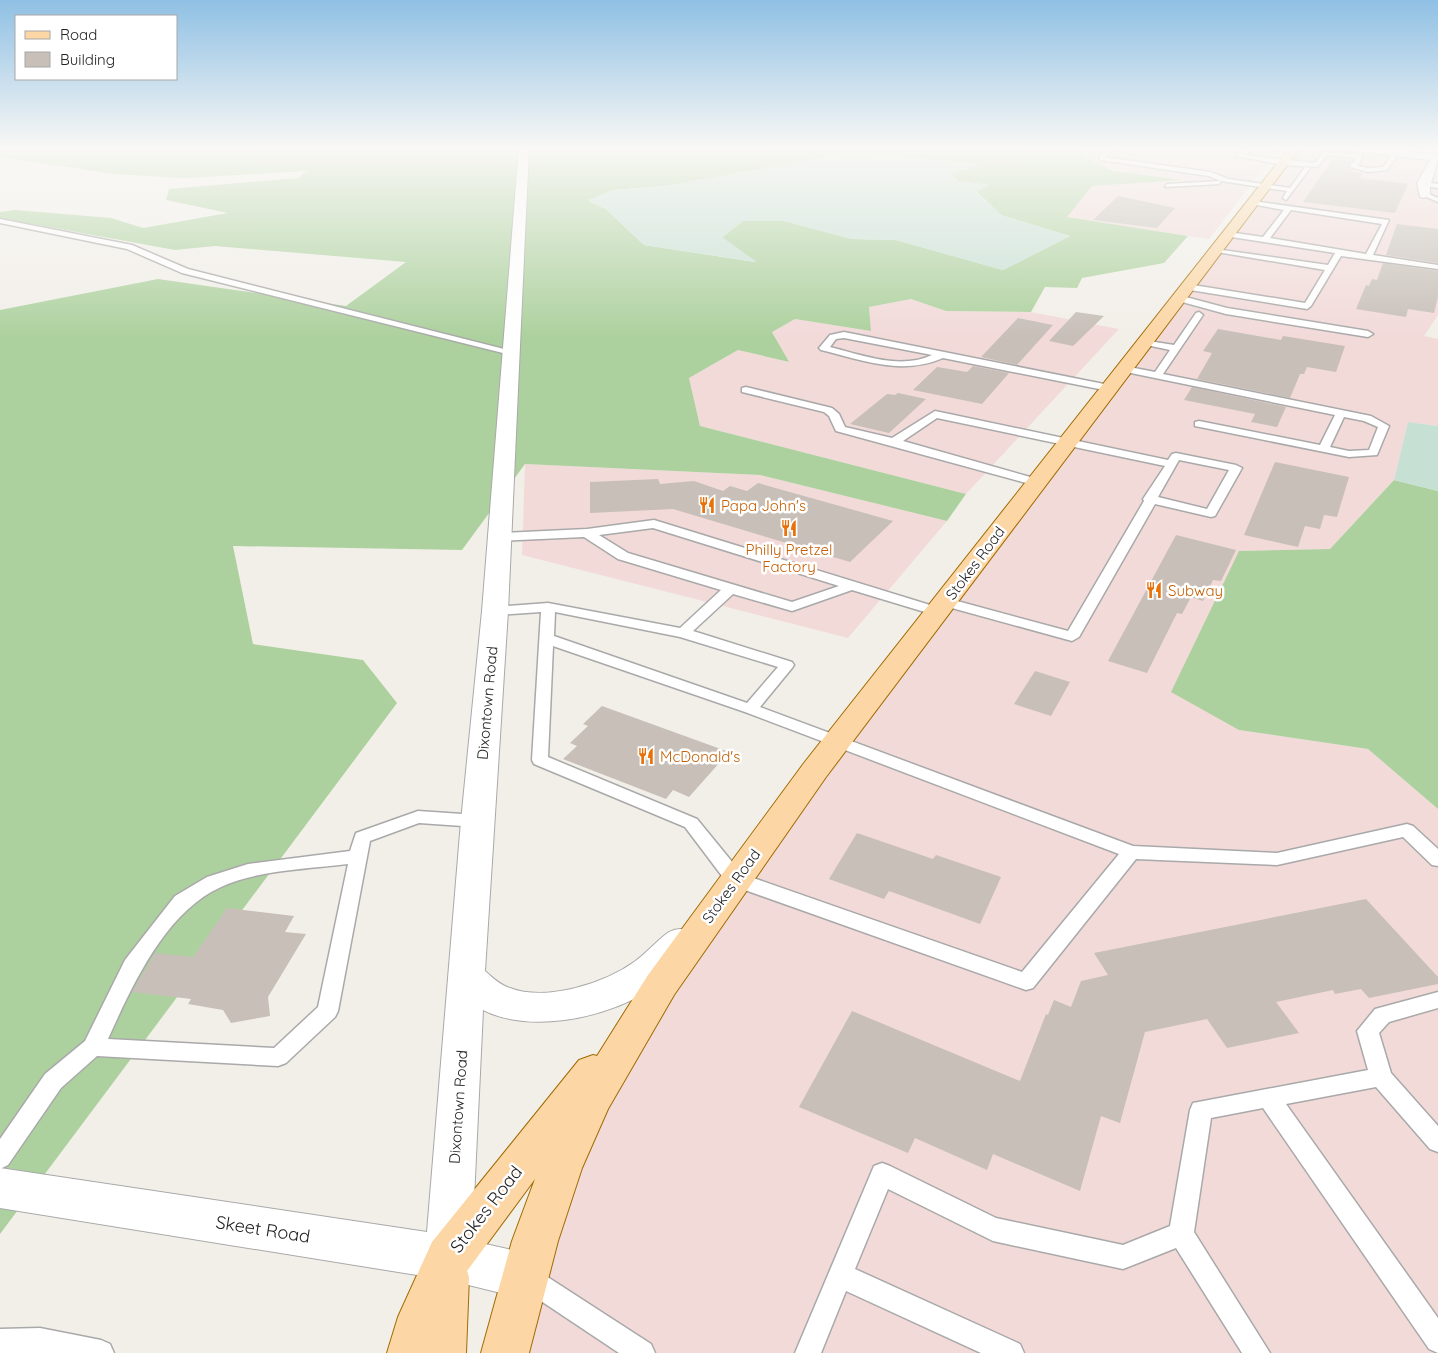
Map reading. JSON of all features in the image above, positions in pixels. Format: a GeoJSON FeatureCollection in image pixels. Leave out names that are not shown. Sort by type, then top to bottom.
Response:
{"type":"FeatureCollection","features":[{"type":"Feature","properties":{"kind":"main road","name":"Stokes Road"},"geometry":{"type":"LineString","coordinates":[[411,1353],[422,1317],[448,1258],[661,985],[735,879],[837,742],[1109,388],[1145,342],[1180,303],[1247,210]]}},
{"type":"Feature","properties":{"kind":"main road","name":"Stokes Road"},"geometry":{"type":"LineString","coordinates":[[505,1353],[525,1276],[561,1168],[592,1100],[661,985]]}},
{"type":"Feature","properties":{"kind":"main road"},"geometry":{"type":"LineString","coordinates":[[442,1353],[448,1258]]}},
{"type":"Feature","properties":{"kind":"street","name":"Dixontown Road"},"geometry":{"type":"LineString","coordinates":[[448,1258],[477,821],[495,611],[520,210]]}},
{"type":"Feature","properties":{"kind":"street"},"geometry":{"type":"LineString","coordinates":[[467,977],[478,991],[494,1001],[516,1006],[549,1008],[573,1005],[635,980],[660,962],[705,921]]}},
{"type":"Feature","properties":{"kind":"street","name":"Skeet Road"},"geometry":{"type":"LineString","coordinates":[[0,1188],[448,1258],[525,1276]]}},
{"type":"Feature","properties":{"kind":"lane"},"geometry":{"type":"LineString","coordinates":[[1265,240],[1287,210]]}},
{"type":"Feature","properties":{"kind":"lane"},"geometry":{"type":"LineString","coordinates":[[1304,210],[1386,222],[1368,258]]}},
{"type":"Feature","properties":{"kind":"lane"},"geometry":{"type":"LineString","coordinates":[[0,221],[130,247],[149,254],[168,266],[185,271],[511,352]]}},
{"type":"Feature","properties":{"kind":"lane"},"geometry":{"type":"LineString","coordinates":[[1222,243],[1265,240],[1339,251],[1339,253],[1368,258],[1438,267]]}},
{"type":"Feature","properties":{"kind":"lane"},"geometry":{"type":"LineString","coordinates":[[1222,243],[1331,268]]}},
{"type":"Feature","properties":{"kind":"lane"},"geometry":{"type":"LineString","coordinates":[[1180,303],[1307,306],[1339,253]]}},
{"type":"Feature","properties":{"kind":"lane"},"geometry":{"type":"LineString","coordinates":[[1180,303],[1368,334]]}},
{"type":"Feature","properties":{"kind":"lane"},"geometry":{"type":"LineString","coordinates":[[1180,303],[1199,315],[1226,311]]}},
{"type":"Feature","properties":{"kind":"lane"},"geometry":{"type":"LineString","coordinates":[[1157,376],[1199,315]]}},
{"type":"Feature","properties":{"kind":"lane"},"geometry":{"type":"LineString","coordinates":[[941,355],[934,359],[905,366],[824,348],[833,337],[844,335],[1109,388]]}},
{"type":"Feature","properties":{"kind":"lane"},"geometry":{"type":"LineString","coordinates":[[1145,342],[1176,348]]}},
{"type":"Feature","properties":{"kind":"lane"},"geometry":{"type":"LineString","coordinates":[[1124,369],[1341,412],[1367,418],[1384,426],[1373,454],[1349,454],[1200,424]]}},
{"type":"Feature","properties":{"kind":"lane"},"geometry":{"type":"LineString","coordinates":[[746,390],[828,410],[834,414],[840,430],[894,442],[1037,482]]}},
{"type":"Feature","properties":{"kind":"lane"},"geometry":{"type":"LineString","coordinates":[[1323,449],[1341,412]]}},
{"type":"Feature","properties":{"kind":"lane"},"geometry":{"type":"LineString","coordinates":[[894,442],[935,414],[1171,464]]}},
{"type":"Feature","properties":{"kind":"lane"},"geometry":{"type":"LineString","coordinates":[[500,537],[587,533],[654,524],[852,586],[1072,637],[1149,499],[1176,456],[1236,468],[1211,513],[1149,499]]}},
{"type":"Feature","properties":{"kind":"lane"},"geometry":{"type":"LineString","coordinates":[[587,533],[623,556],[792,607],[852,586]]}},
{"type":"Feature","properties":{"kind":"lane"},"geometry":{"type":"LineString","coordinates":[[683,633],[730,589]]}},
{"type":"Feature","properties":{"kind":"lane"},"geometry":{"type":"LineString","coordinates":[[548,606],[548,638],[540,760],[691,823],[735,879],[1026,982],[1131,852]]}},
{"type":"Feature","properties":{"kind":"lane"},"geometry":{"type":"LineString","coordinates":[[495,611],[548,606],[683,633],[787,665],[750,709]]}},
{"type":"Feature","properties":{"kind":"lane"},"geometry":{"type":"LineString","coordinates":[[548,638],[750,709],[1131,852],[1277,859],[1406,830],[1438,860]]}},
{"type":"Feature","properties":{"kind":"lane"},"geometry":{"type":"LineString","coordinates":[[93,1047],[278,1057],[328,1011],[362,837],[418,817],[477,821]]}},
{"type":"Feature","properties":{"kind":"lane"},"geometry":{"type":"LineString","coordinates":[[0,1158],[53,1082],[93,1047],[132,966],[182,901],[214,882],[248,871],[358,856]]}},
{"type":"Feature","properties":{"kind":"lane"},"geometry":{"type":"LineString","coordinates":[[1438,1000],[1382,1015],[1368,1032],[1381,1077],[1438,1142]]}},
{"type":"Feature","properties":{"kind":"lane"},"geometry":{"type":"LineString","coordinates":[[1257,1353],[1181,1234],[1201,1110],[1381,1077]]}},
{"type":"Feature","properties":{"kind":"lane"},"geometry":{"type":"LineString","coordinates":[[1269,1098],[1438,1340]]}},
{"type":"Feature","properties":{"kind":"lane"},"geometry":{"type":"LineString","coordinates":[[808,1353],[882,1174],[993,1229],[1123,1257],[1181,1234]]}},
{"type":"Feature","properties":{"kind":"lane"},"geometry":{"type":"LineString","coordinates":[[840,1275],[1011,1353]]}},
{"type":"Feature","properties":{"kind":"lane"},"geometry":{"type":"LineString","coordinates":[[525,1276],[642,1353]]}},
{"type":"Feature","properties":{"kind":"lane"},"geometry":{"type":"LineString","coordinates":[[0,1342],[40,1341],[101,1353]]}},
{"type":"Feature","properties":{"kind":"shaded area"},"geometry":{"type":"Polygon","coordinates":[[[1072,210],[1231,210],[1209,239],[1066,217],[1072,210]]]}},
{"type":"Feature","properties":{"kind":"shaded area"},"geometry":{"type":"Polygon","coordinates":[[[1249,210],[1438,210],[1438,315],[1424,336],[1438,339],[1438,426],[1408,422],[1394,480],[1330,549],[1239,551],[1239,730],[1368,749],[1438,809],[1438,1353],[505,1353],[627,1039],[1249,210]]]}},
{"type":"Feature","properties":{"kind":"shaded area"},"geometry":{"type":"Polygon","coordinates":[[[911,299],[946,311],[1031,312],[1119,329],[966,494],[700,426],[689,378],[738,350],[788,362],[772,331],[795,319],[871,331],[869,307],[911,299]]]}},
{"type":"Feature","properties":{"kind":"shaded area"},"geometry":{"type":"Polygon","coordinates":[[[525,464],[760,475],[947,521],[848,638],[522,555],[525,464]]]}},
{"type":"Feature","properties":{"kind":"green space"},"geometry":{"type":"Polygon","coordinates":[[[17,210],[111,218],[143,228],[228,213],[214,210],[607,210],[644,245],[755,262],[721,238],[743,221],[784,221],[852,239],[896,240],[1003,270],[1070,236],[1001,215],[996,210],[1073,210],[1067,217],[1188,236],[1164,263],[1082,278],[1077,288],[1045,287],[1031,312],[946,311],[911,299],[869,307],[871,331],[795,319],[772,332],[789,362],[738,350],[689,378],[700,426],[966,494],[947,521],[760,475],[525,464],[462,550],[233,546],[253,644],[363,660],[397,703],[0,1234],[0,310],[158,279],[346,306],[406,262],[215,246],[175,250],[0,218],[0,212],[17,210]]]}},
{"type":"Feature","properties":{"kind":"green space"},"geometry":{"type":"Polygon","coordinates":[[[607,210],[996,210],[1001,215],[1070,236],[1003,270],[896,240],[852,239],[784,221],[743,221],[722,237],[757,262],[644,245],[607,210]]]}},
{"type":"Feature","properties":{"kind":"green space"},"geometry":{"type":"Polygon","coordinates":[[[1408,422],[1438,426],[1438,491],[1394,480],[1408,422]]]}},
{"type":"Feature","properties":{"kind":"green space"},"geometry":{"type":"Polygon","coordinates":[[[1394,480],[1438,491],[1438,809],[1368,749],[1239,730],[1171,692],[1239,551],[1330,549],[1394,480]]]}},
{"type":"Feature","properties":{"kind":"building"},"geometry":{"type":"Polygon","coordinates":[[[1103,210],[1173,210],[1157,228],[1093,220],[1103,210]]]}},
{"type":"Feature","properties":{"kind":"building"},"geometry":{"type":"Polygon","coordinates":[[[1371,210],[1396,210],[1395,213],[1371,210]]]}},
{"type":"Feature","properties":{"kind":"building"},"geometry":{"type":"Polygon","coordinates":[[[1397,224],[1438,229],[1438,263],[1386,255],[1397,224]]]}},
{"type":"Feature","properties":{"kind":"building"},"geometry":{"type":"Polygon","coordinates":[[[1383,263],[1438,271],[1438,297],[1434,313],[1408,309],[1406,317],[1356,309],[1366,285],[1369,286],[1372,279],[1377,280],[1383,263]]]}},
{"type":"Feature","properties":{"kind":"building"},"geometry":{"type":"Polygon","coordinates":[[[1076,312],[1104,316],[1073,346],[1049,341],[1076,312]]]}},
{"type":"Feature","properties":{"kind":"building"},"geometry":{"type":"Polygon","coordinates":[[[1018,318],[1053,325],[1017,365],[981,357],[1018,318]]]}},
{"type":"Feature","properties":{"kind":"building"},"geometry":{"type":"Polygon","coordinates":[[[1218,329],[1281,340],[1283,336],[1345,346],[1336,372],[1307,367],[1304,374],[1300,374],[1290,398],[1197,379],[1212,353],[1203,351],[1218,329]]]}},
{"type":"Feature","properties":{"kind":"building"},"geometry":{"type":"Polygon","coordinates":[[[973,366],[1009,373],[982,404],[913,390],[937,367],[967,372],[973,366]]]}},
{"type":"Feature","properties":{"kind":"building"},"geometry":{"type":"Polygon","coordinates":[[[1192,387],[1286,407],[1277,427],[1251,422],[1255,414],[1184,400],[1192,387]]]}},
{"type":"Feature","properties":{"kind":"building"},"geometry":{"type":"Polygon","coordinates":[[[898,393],[926,399],[889,433],[850,424],[887,394],[895,395],[898,393]]]}},
{"type":"Feature","properties":{"kind":"building"},"geometry":{"type":"Polygon","coordinates":[[[1275,462],[1349,477],[1337,517],[1324,515],[1320,529],[1305,526],[1298,547],[1244,535],[1275,462]]]}},
{"type":"Feature","properties":{"kind":"building"},"geometry":{"type":"Polygon","coordinates":[[[658,479],[660,484],[694,481],[723,491],[730,486],[747,491],[758,483],[893,521],[850,562],[673,509],[590,513],[590,482],[658,479]]]}},
{"type":"Feature","properties":{"kind":"building"},"geometry":{"type":"Polygon","coordinates":[[[1176,535],[1236,550],[1221,581],[1213,580],[1203,601],[1191,597],[1182,614],[1177,613],[1147,673],[1108,661],[1176,535]]]}},
{"type":"Feature","properties":{"kind":"building"},"geometry":{"type":"Polygon","coordinates":[[[1035,671],[1070,682],[1051,716],[1014,704],[1035,671]]]}},
{"type":"Feature","properties":{"kind":"building","name":"McDonald's"},"geometry":{"type":"Polygon","coordinates":[[[602,706],[729,752],[689,797],[673,790],[666,799],[563,759],[577,746],[570,743],[588,726],[583,724],[602,706]]]}},
{"type":"Feature","properties":{"kind":"building"},"geometry":{"type":"Polygon","coordinates":[[[857,833],[933,859],[936,855],[1001,877],[980,924],[889,891],[884,899],[829,879],[857,833]]]}},
{"type":"Feature","properties":{"kind":"building"},"geometry":{"type":"Polygon","coordinates":[[[1366,899],[1438,977],[1438,984],[1369,998],[1361,989],[1335,994],[1333,990],[1276,1002],[1299,1033],[1227,1048],[1207,1019],[1145,1032],[1120,1123],[1101,1116],[1080,1191],[993,1154],[987,1170],[915,1138],[908,1153],[799,1107],[852,1011],[1020,1081],[1046,1014],[1048,1015],[1054,1000],[1071,1007],[1081,981],[1108,975],[1094,953],[1366,899]]]}},
{"type":"Feature","properties":{"kind":"building"},"geometry":{"type":"Polygon","coordinates":[[[227,908],[294,916],[285,932],[306,934],[268,997],[270,1016],[231,1023],[223,1010],[188,1004],[191,999],[132,992],[155,953],[193,957],[227,908]]]}},
{"type":"Feature","properties":{"kind":"place","name":"Papa John's"},"geometry":{"type":"Point","coordinates":[707,505]}},
{"type":"Feature","properties":{"kind":"place","name":"Philly Pretzel Factory"},"geometry":{"type":"Point","coordinates":[789,528]}},
{"type":"Feature","properties":{"kind":"place","name":"Subway"},"geometry":{"type":"Point","coordinates":[1154,590]}},
{"type":"Feature","properties":{"kind":"place","name":"McDonald's"},"geometry":{"type":"Point","coordinates":[646,756]}}]}
